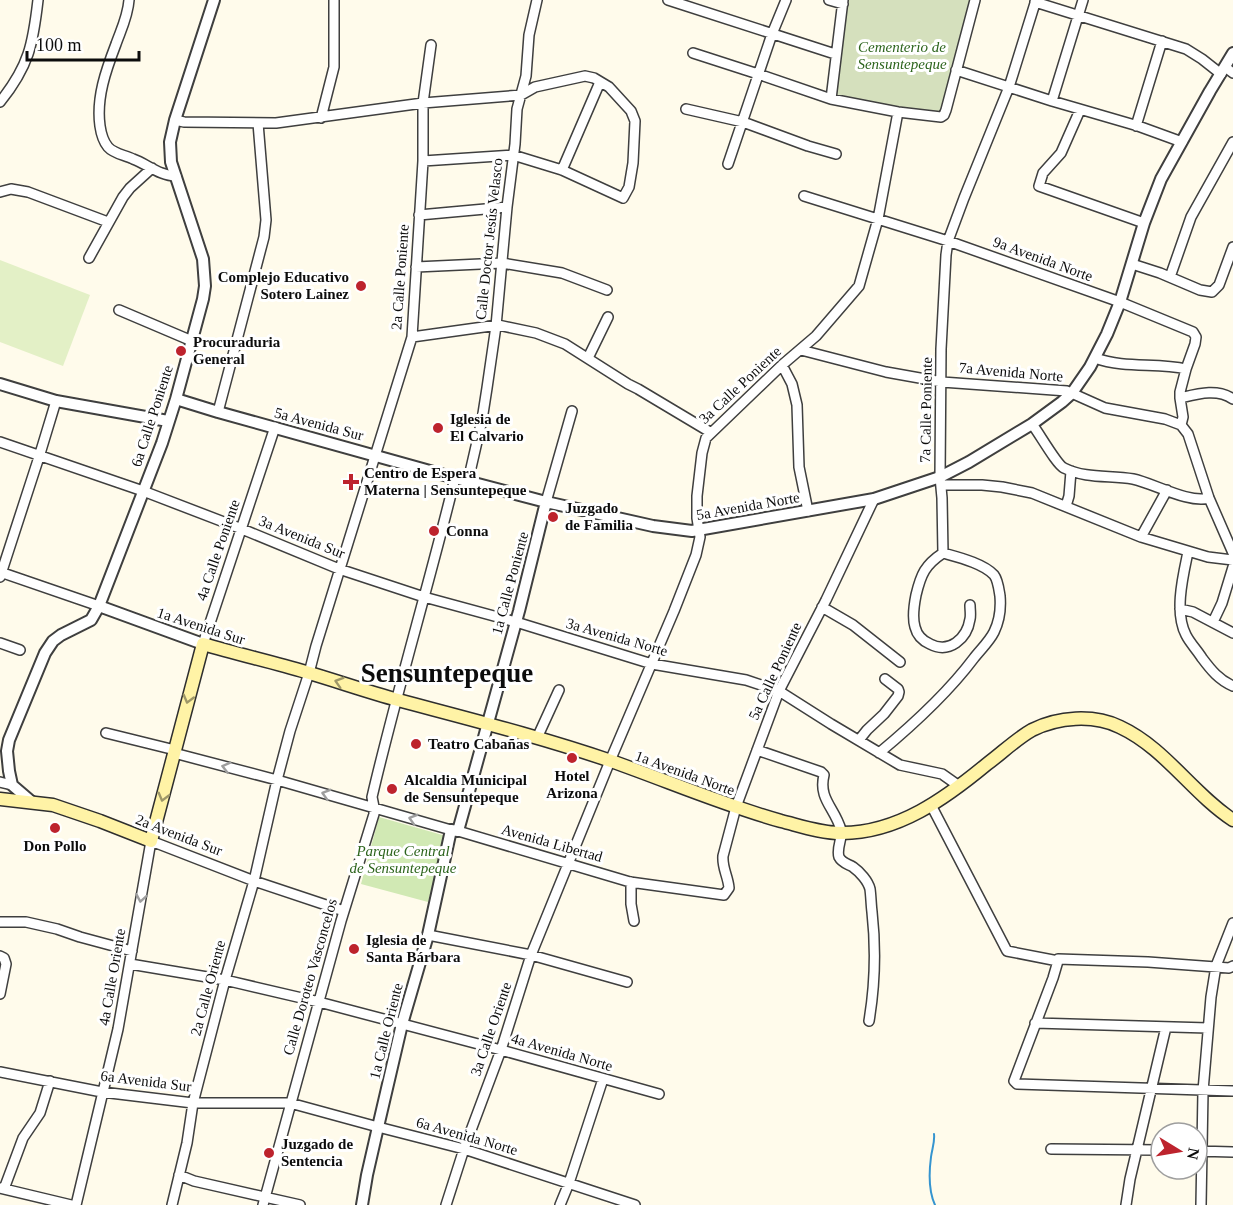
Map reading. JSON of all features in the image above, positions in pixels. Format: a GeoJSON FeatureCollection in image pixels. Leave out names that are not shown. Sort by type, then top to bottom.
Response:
{"type":"FeatureCollection","features":[{"type":"Feature","properties":{"kind":"main road","name":"1a Avenida Sur"},"geometry":{"type":"LineString","coordinates":[[203,644],[395,699]]}},
{"type":"Feature","properties":{"kind":"main road","name":"4a Calle Poniente"},"geometry":{"type":"LineString","coordinates":[[175,752],[203,644]]}},
{"type":"Feature","properties":{"kind":"main road","name":"1a Avenida Norte"},"geometry":{"type":"LineString","coordinates":[[395,699],[487,723],[610,761],[771,818],[820,831],[842,833],[876,830],[931,805],[960,786],[1036,728],[1061,721],[1095,720],[1118,726],[1142,740],[1211,804],[1233,820]]}},
{"type":"Feature","properties":{"kind":"main road","name":"4a Calle Oriente"},"geometry":{"type":"LineString","coordinates":[[151,841],[175,752]]}},
{"type":"Feature","properties":{"kind":"main road","name":"2a Avenida Sur"},"geometry":{"type":"LineString","coordinates":[[0,799],[53,805],[151,841]]}},
{"type":"Feature","properties":{"kind":"street"},"geometry":{"type":"LineString","coordinates":[[0,102],[18,78],[32,45],[38,0]]}},
{"type":"Feature","properties":{"kind":"street"},"geometry":{"type":"LineString","coordinates":[[129,0],[127,15],[102,88],[99,121],[104,140],[111,150],[135,159],[162,174],[176,176]]}},
{"type":"Feature","properties":{"kind":"street","name":"6a Calle Poniente"},"geometry":{"type":"LineString","coordinates":[[12,785],[8,760],[9,740],[45,653],[61,635],[91,620],[99,606],[162,443],[204,299],[203,259],[171,162],[170,142],[214,0]]}},
{"type":"Feature","properties":{"kind":"street"},"geometry":{"type":"LineString","coordinates":[[321,118],[334,67],[334,0]]}},
{"type":"Feature","properties":{"kind":"street","name":"Calle Doctor Jesús Velasco"},"geometry":{"type":"LineString","coordinates":[[468,481],[482,420],[496,326],[517,109],[526,76],[529,35],[537,0]]}},
{"type":"Feature","properties":{"kind":"street"},"geometry":{"type":"LineString","coordinates":[[668,0],[835,54]]}},
{"type":"Feature","properties":{"kind":"street"},"geometry":{"type":"LineString","coordinates":[[728,164],[772,34],[786,0]]}},
{"type":"Feature","properties":{"kind":"street"},"geometry":{"type":"LineString","coordinates":[[829,0],[843,2],[831,99]]}},
{"type":"Feature","properties":{"kind":"street"},"geometry":{"type":"LineString","coordinates":[[693,53],[831,99],[898,112],[941,117],[946,110],[975,0]]}},
{"type":"Feature","properties":{"kind":"street"},"geometry":{"type":"LineString","coordinates":[[1052,101],[1083,0]]}},
{"type":"Feature","properties":{"kind":"street"},"geometry":{"type":"LineString","coordinates":[[1035,1],[1186,49],[1226,71]]}},
{"type":"Feature","properties":{"kind":"street","name":"7a Calle Poniente"},"geometry":{"type":"LineString","coordinates":[[943,553],[940,481],[941,349],[948,241],[1009,87],[1035,1]]}},
{"type":"Feature","properties":{"kind":"street"},"geometry":{"type":"LineString","coordinates":[[1136,126],[1162,41]]}},
{"type":"Feature","properties":{"kind":"street","name":"2a Calle Poniente"},"geometry":{"type":"LineString","coordinates":[[277,780],[374,454],[412,337],[423,161],[423,104],[431,45]]}},
{"type":"Feature","properties":{"kind":"street"},"geometry":{"type":"LineString","coordinates":[[940,481],[1032,424],[1072,393],[1085,376],[1120,302],[1144,223],[1161,179],[1209,91],[1226,71],[1233,53]]}},
{"type":"Feature","properties":{"kind":"street"},"geometry":{"type":"LineString","coordinates":[[956,70],[1182,142]]}},
{"type":"Feature","properties":{"kind":"street"},"geometry":{"type":"LineString","coordinates":[[175,120],[276,123],[423,104],[521,95],[535,87],[585,76],[594,78],[609,87],[631,111],[635,121],[633,163],[629,187],[623,198],[562,171],[513,155],[423,161]]}},
{"type":"Feature","properties":{"kind":"street"},"geometry":{"type":"LineString","coordinates":[[562,171],[600,82]]}},
{"type":"Feature","properties":{"kind":"street"},"geometry":{"type":"LineString","coordinates":[[686,109],[743,122],[836,154]]}},
{"type":"Feature","properties":{"kind":"street"},"geometry":{"type":"LineString","coordinates":[[1080,110],[1061,153],[1043,173],[1039,186],[1144,223]]}},
{"type":"Feature","properties":{"kind":"street","name":"3a Calle Poniente"},"geometry":{"type":"LineString","coordinates":[[568,863],[696,555],[700,537],[697,518],[699,473],[706,438],[782,365],[816,336],[859,286],[878,219],[898,112]]}},
{"type":"Feature","properties":{"kind":"street"},"geometry":{"type":"LineString","coordinates":[[218,412],[264,237],[266,220],[258,123]]}},
{"type":"Feature","properties":{"kind":"street"},"geometry":{"type":"LineString","coordinates":[[1170,277],[1191,217],[1233,142]]}},
{"type":"Feature","properties":{"kind":"street"},"geometry":{"type":"LineString","coordinates":[[88,258],[123,197],[152,168]]}},
{"type":"Feature","properties":{"kind":"street"},"geometry":{"type":"LineString","coordinates":[[0,192],[10,189],[28,192],[108,222]]}},
{"type":"Feature","properties":{"kind":"street","name":"9a Avenida Norte"},"geometry":{"type":"LineString","coordinates":[[804,196],[948,241],[1120,302],[1187,329],[1195,334],[1196,344],[1186,369]]}},
{"type":"Feature","properties":{"kind":"street"},"geometry":{"type":"LineString","coordinates":[[419,215],[507,207]]}},
{"type":"Feature","properties":{"kind":"street"},"geometry":{"type":"LineString","coordinates":[[1132,264],[1200,290],[1212,292],[1220,285],[1233,247]]}},
{"type":"Feature","properties":{"kind":"street"},"geometry":{"type":"LineString","coordinates":[[417,267],[502,263],[562,273],[606,290]]}},
{"type":"Feature","properties":{"kind":"street"},"geometry":{"type":"LineString","coordinates":[[119,310],[192,341]]}},
{"type":"Feature","properties":{"kind":"street"},"geometry":{"type":"LineString","coordinates":[[588,358],[608,317]]}},
{"type":"Feature","properties":{"kind":"street"},"geometry":{"type":"LineString","coordinates":[[412,337],[496,326],[536,333],[566,344],[628,384],[710,432]]}},
{"type":"Feature","properties":{"kind":"street","name":"7a Avenida Norte"},"geometry":{"type":"LineString","coordinates":[[801,350],[886,372],[942,382],[1060,390],[1105,408],[1165,418],[1181,425]]}},
{"type":"Feature","properties":{"kind":"street"},"geometry":{"type":"LineString","coordinates":[[1095,358],[1114,363],[1186,369],[1180,398],[1183,417],[1181,425],[1188,434],[1209,498],[1233,553]]}},
{"type":"Feature","properties":{"kind":"street"},"geometry":{"type":"LineString","coordinates":[[782,365],[792,384],[797,405],[799,467],[808,511]]}},
{"type":"Feature","properties":{"kind":"street"},"geometry":{"type":"LineString","coordinates":[[0,384],[56,401],[168,421]]}},
{"type":"Feature","properties":{"kind":"street"},"geometry":{"type":"LineString","coordinates":[[1180,398],[1192,394],[1211,393],[1224,394],[1233,399]]}},
{"type":"Feature","properties":{"kind":"street","name":"5a Avenida Sur"},"geometry":{"type":"LineString","coordinates":[[176,399],[455,478]]}},
{"type":"Feature","properties":{"kind":"street"},"geometry":{"type":"LineString","coordinates":[[1,574],[56,401]]}},
{"type":"Feature","properties":{"kind":"street","name":"1a Calle Poniente"},"geometry":{"type":"LineString","coordinates":[[454,831],[516,622],[572,411]]}},
{"type":"Feature","properties":{"kind":"street"},"geometry":{"type":"LineString","coordinates":[[1032,424],[1060,465],[1071,471],[1134,480],[1197,499],[1209,498]]}},
{"type":"Feature","properties":{"kind":"street","name":"4a Calle Poniente"},"geometry":{"type":"LineString","coordinates":[[203,644],[275,427]]}},
{"type":"Feature","properties":{"kind":"street","name":"3a Avenida Sur"},"geometry":{"type":"LineString","coordinates":[[0,442],[142,491],[339,569],[424,597]]}},
{"type":"Feature","properties":{"kind":"street"},"geometry":{"type":"LineString","coordinates":[[1066,506],[1071,471]]}},
{"type":"Feature","properties":{"kind":"street","name":"5a Avenida Norte"},"geometry":{"type":"LineString","coordinates":[[455,478],[546,502],[653,526],[693,531],[874,499],[940,481],[982,485],[1032,493],[1141,537],[1188,552],[1217,559],[1233,560]]}},
{"type":"Feature","properties":{"kind":"street","name":"Calle Doroteo Vasconcelos"},"geometry":{"type":"LineString","coordinates":[[264,1201],[344,911],[371,825],[374,807],[372,797],[395,699],[455,478]]}},
{"type":"Feature","properties":{"kind":"street"},"geometry":{"type":"LineString","coordinates":[[1141,537],[1167,490]]}},
{"type":"Feature","properties":{"kind":"street","name":"5a Calle Poniente"},"geometry":{"type":"LineString","coordinates":[[724,895],[729,888],[729,878],[723,863],[723,856],[736,807],[779,691],[874,499]]}},
{"type":"Feature","properties":{"kind":"street"},"geometry":{"type":"LineString","coordinates":[[1188,552],[1180,609],[1183,628],[1190,643],[1212,671],[1233,686]]}},
{"type":"Feature","properties":{"kind":"street"},"geometry":{"type":"LineString","coordinates":[[960,786],[942,774],[900,765],[879,753],[915,724],[951,686],[993,633],[999,619],[999,589],[995,576],[983,567],[943,553],[926,566],[921,576],[914,608],[915,628],[924,641],[942,648],[953,645],[962,638],[970,619],[970,605]]}},
{"type":"Feature","properties":{"kind":"street"},"geometry":{"type":"LineString","coordinates":[[1213,621],[1229,598],[1233,567]]}},
{"type":"Feature","properties":{"kind":"street","name":"1a Avenida Sur"},"geometry":{"type":"LineString","coordinates":[[1,574],[99,606],[203,644]]}},
{"type":"Feature","properties":{"kind":"street","name":"3a Avenida Norte"},"geometry":{"type":"LineString","coordinates":[[424,597],[516,622],[652,664],[746,680],[779,691],[879,753]]}},
{"type":"Feature","properties":{"kind":"street"},"geometry":{"type":"LineString","coordinates":[[822,607],[853,625],[900,662]]}},
{"type":"Feature","properties":{"kind":"street"},"geometry":{"type":"LineString","coordinates":[[1180,609],[1213,621],[1233,633]]}},
{"type":"Feature","properties":{"kind":"street"},"geometry":{"type":"LineString","coordinates":[[0,643],[20,650]]}},
{"type":"Feature","properties":{"kind":"street"},"geometry":{"type":"LineString","coordinates":[[859,740],[898,696],[898,689],[885,680]]}},
{"type":"Feature","properties":{"kind":"street"},"geometry":{"type":"LineString","coordinates":[[537,738],[559,690]]}},
{"type":"Feature","properties":{"kind":"street","name":"Avenida Libertad"},"geometry":{"type":"LineString","coordinates":[[106,733],[374,807],[631,882],[724,895]]}},
{"type":"Feature","properties":{"kind":"street"},"geometry":{"type":"LineString","coordinates":[[757,750],[824,775],[822,792],[837,818],[842,833],[838,851],[840,858],[844,863],[855,868],[869,887],[874,933],[874,976],[869,1022]]}},
{"type":"Feature","properties":{"kind":"street","name":"2a Calle Oriente"},"geometry":{"type":"LineString","coordinates":[[172,1205],[187,1143],[193,1103],[254,881],[277,780]]}},
{"type":"Feature","properties":{"kind":"street"},"geometry":{"type":"LineString","coordinates":[[0,782],[12,785],[33,803]]}},
{"type":"Feature","properties":{"kind":"street"},"geometry":{"type":"LineString","coordinates":[[931,805],[1007,951],[1058,961],[1058,959],[1148,962],[1229,968],[1233,966]]}},
{"type":"Feature","properties":{"kind":"street","name":"1a Calle Oriente"},"geometry":{"type":"LineString","coordinates":[[362,1205],[366,1176],[402,1024],[428,935],[454,831]]}},
{"type":"Feature","properties":{"kind":"street","name":"2a Avenida Sur"},"geometry":{"type":"LineString","coordinates":[[151,841],[254,881],[344,911]]}},
{"type":"Feature","properties":{"kind":"street","name":"4a Calle Oriente"},"geometry":{"type":"LineString","coordinates":[[76,1205],[118,1029],[151,841]]}},
{"type":"Feature","properties":{"kind":"street","name":"3a Calle Oriente"},"geometry":{"type":"LineString","coordinates":[[446,1205],[501,1050],[531,955],[568,863]]}},
{"type":"Feature","properties":{"kind":"street"},"geometry":{"type":"LineString","coordinates":[[631,882],[634,921]]}},
{"type":"Feature","properties":{"kind":"street"},"geometry":{"type":"LineString","coordinates":[[0,921],[37,924],[132,951]]}},
{"type":"Feature","properties":{"kind":"street"},"geometry":{"type":"LineString","coordinates":[[1201,1121],[1212,985],[1216,966],[1233,923]]}},
{"type":"Feature","properties":{"kind":"street"},"geometry":{"type":"LineString","coordinates":[[428,935],[531,955],[627,982]]}},
{"type":"Feature","properties":{"kind":"street"},"geometry":{"type":"LineString","coordinates":[[0,956],[4,958],[6,964],[0,994]]}},
{"type":"Feature","properties":{"kind":"street"},"geometry":{"type":"LineString","coordinates":[[1058,961],[1014,1081],[1017,1084],[1233,1091]]}},
{"type":"Feature","properties":{"kind":"street","name":"4a Avenida Norte"},"geometry":{"type":"LineString","coordinates":[[130,964],[225,980],[319,1002],[659,1094]]}},
{"type":"Feature","properties":{"kind":"street"},"geometry":{"type":"LineString","coordinates":[[1035,1023],[1208,1028]]}},
{"type":"Feature","properties":{"kind":"street"},"geometry":{"type":"LineString","coordinates":[[1126,1205],[1166,1027]]}},
{"type":"Feature","properties":{"kind":"street","name":"6a Avenida Sur"},"geometry":{"type":"LineString","coordinates":[[0,1072],[102,1092],[193,1103],[290,1103]]}},
{"type":"Feature","properties":{"kind":"street"},"geometry":{"type":"LineString","coordinates":[[560,1205],[603,1079]]}},
{"type":"Feature","properties":{"kind":"street"},"geometry":{"type":"LineString","coordinates":[[50,1081],[40,1113],[23,1138],[2,1188],[71,1205]]}},
{"type":"Feature","properties":{"kind":"street","name":"6a Avenida Norte"},"geometry":{"type":"LineString","coordinates":[[290,1103],[464,1149],[635,1205]]}},
{"type":"Feature","properties":{"kind":"street"},"geometry":{"type":"LineString","coordinates":[[1051,1149],[1149,1150]]}},
{"type":"Feature","properties":{"kind":"street"},"geometry":{"type":"LineString","coordinates":[[1209,1151],[1233,1152]]}},
{"type":"Feature","properties":{"kind":"street"},"geometry":{"type":"LineString","coordinates":[[179,1175],[264,1201],[300,1205]]}},
{"type":"Feature","properties":{"kind":"street"},"geometry":{"type":"LineString","coordinates":[[1200,1181],[1201,1205]]}},
{"type":"Feature","properties":{"kind":"green space","name":"Cementerio de Sensuntepeque"},"geometry":{"type":"Polygon","coordinates":[[[843,0],[973,0],[944,115],[833,98],[843,0]]]}},
{"type":"Feature","properties":{"kind":"green space"},"geometry":{"type":"Polygon","coordinates":[[[0,260],[90,295],[63,366],[0,342],[0,260]]]}},
{"type":"Feature","properties":{"kind":"green space","name":"Parque Central de Sensuntepeque"},"geometry":{"type":"Polygon","coordinates":[[[379,817],[446,836],[428,902],[361,884],[379,817]]]}},
{"type":"Feature","properties":{"kind":"waterway"},"geometry":{"type":"LineString","coordinates":[[934,1134],[930,1175],[935,1205]]}},
{"type":"Feature","properties":{"kind":"place","name":"Complejo Educativo Sotero Lainez"},"geometry":{"type":"Point","coordinates":[361,286]}},
{"type":"Feature","properties":{"kind":"place","name":"Procuraduria General"},"geometry":{"type":"Point","coordinates":[181,351]}},
{"type":"Feature","properties":{"kind":"place","name":"Iglesia de El Calvario"},"geometry":{"type":"Point","coordinates":[438,428]}},
{"type":"Feature","properties":{"kind":"place","name":"Centro de Espera Materna | Sensuntepeque"},"geometry":{"type":"Point","coordinates":[351,482]}},
{"type":"Feature","properties":{"kind":"place","name":"Juzgado de Familia"},"geometry":{"type":"Point","coordinates":[553,517]}},
{"type":"Feature","properties":{"kind":"place","name":"Conna"},"geometry":{"type":"Point","coordinates":[434,531]}},
{"type":"Feature","properties":{"kind":"place","name":"Teatro Cabañas"},"geometry":{"type":"Point","coordinates":[416,744]}},
{"type":"Feature","properties":{"kind":"place","name":"Hotel Arizona"},"geometry":{"type":"Point","coordinates":[572,758]}},
{"type":"Feature","properties":{"kind":"place","name":"Alcaldia Municipal de Sensuntepeque"},"geometry":{"type":"Point","coordinates":[392,789]}},
{"type":"Feature","properties":{"kind":"place","name":"Don Pollo"},"geometry":{"type":"Point","coordinates":[55,828]}},
{"type":"Feature","properties":{"kind":"place","name":"Iglesia de Santa Bárbara"},"geometry":{"type":"Point","coordinates":[354,949]}},
{"type":"Feature","properties":{"kind":"place","name":"Juzgado de Sentencia"},"geometry":{"type":"Point","coordinates":[269,1153]}},
{"type":"Feature","properties":{"kind":"district","name":"Sensuntepeque"},"geometry":{"type":"Point","coordinates":[447,673]}}]}
